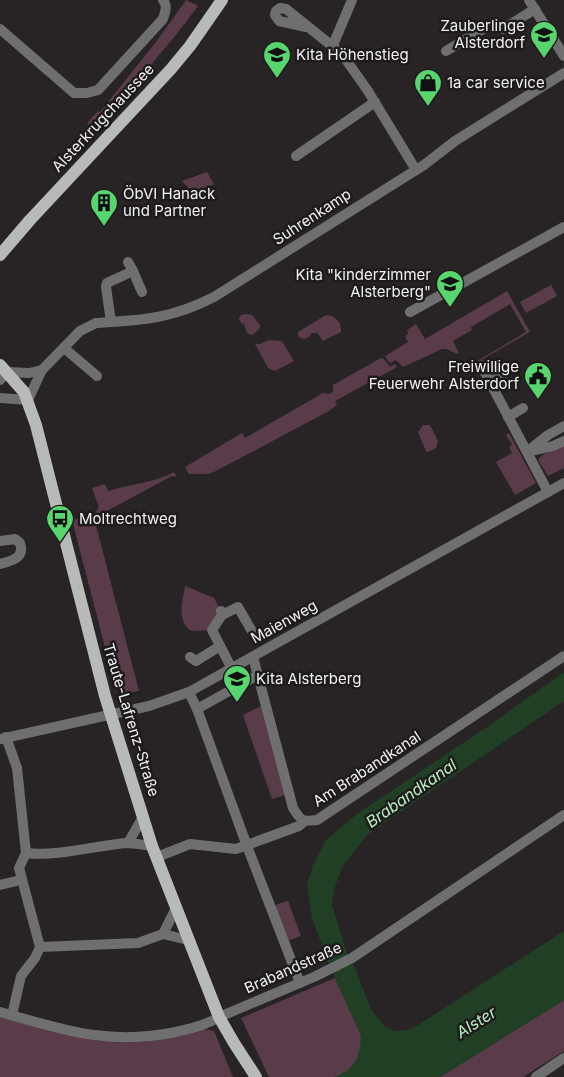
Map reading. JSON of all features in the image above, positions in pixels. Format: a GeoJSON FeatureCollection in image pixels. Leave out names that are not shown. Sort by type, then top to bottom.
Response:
{"type":"FeatureCollection","features":[{"type":"Feature","properties":{"kind":"main road","name":"Alsterkrugchaussee"},"geometry":{"type":"LineString","coordinates":[[0,254],[171,69],[190,46],[222,0]]}},
{"type":"Feature","properties":{"kind":"main road","name":"Traute-Lafrenz-Straße"},"geometry":{"type":"LineString","coordinates":[[2,372],[24,392],[28,400],[46,460],[111,715],[154,851],[219,1017],[256,1077]]}},
{"type":"Feature","properties":{"kind":"street"},"geometry":{"type":"LineString","coordinates":[[0,29],[74,93],[87,93],[98,90],[163,19],[166,11],[164,0]]}},
{"type":"Feature","properties":{"kind":"street"},"geometry":{"type":"LineString","coordinates":[[333,45],[352,0]]}},
{"type":"Feature","properties":{"kind":"street"},"geometry":{"type":"LineString","coordinates":[[446,52],[488,26],[493,25],[503,28],[532,4],[564,56]]}},
{"type":"Feature","properties":{"kind":"street"},"geometry":{"type":"LineString","coordinates":[[306,27],[333,45],[342,54],[375,102],[416,170]]}},
{"type":"Feature","properties":{"kind":"street","name":"Suhrenkamp"},"geometry":{"type":"LineString","coordinates":[[28,400],[42,370],[86,327],[96,323],[164,317],[193,308],[214,297],[416,170],[455,141],[564,73]]}},
{"type":"Feature","properties":{"kind":"street"},"geometry":{"type":"LineString","coordinates":[[296,156],[375,102]]}},
{"type":"Feature","properties":{"kind":"street"},"geometry":{"type":"LineString","coordinates":[[410,312],[564,226]]}},
{"type":"Feature","properties":{"kind":"street"},"geometry":{"type":"LineString","coordinates":[[111,322],[107,283],[130,267],[142,292]]}},
{"type":"Feature","properties":{"kind":"street"},"geometry":{"type":"LineString","coordinates":[[64,348],[97,376]]}},
{"type":"Feature","properties":{"kind":"street"},"geometry":{"type":"LineString","coordinates":[[481,365],[548,492]]}},
{"type":"Feature","properties":{"kind":"street"},"geometry":{"type":"LineString","coordinates":[[2,372],[29,373],[42,370]]}},
{"type":"Feature","properties":{"kind":"street"},"geometry":{"type":"LineString","coordinates":[[490,382],[504,374]]}},
{"type":"Feature","properties":{"kind":"street"},"geometry":{"type":"LineString","coordinates":[[0,398],[28,400]]}},
{"type":"Feature","properties":{"kind":"street"},"geometry":{"type":"LineString","coordinates":[[508,417],[523,408]]}},
{"type":"Feature","properties":{"kind":"street"},"geometry":{"type":"LineString","coordinates":[[527,452],[548,435],[564,426]]}},
{"type":"Feature","properties":{"kind":"street"},"geometry":{"type":"LineString","coordinates":[[527,452],[553,446],[564,441]]}},
{"type":"Feature","properties":{"kind":"street","name":"Maienweg"},"geometry":{"type":"LineString","coordinates":[[3,738],[160,704],[189,692],[564,482]]}},
{"type":"Feature","properties":{"kind":"street"},"geometry":{"type":"LineString","coordinates":[[0,540],[17,540],[21,544],[22,550],[16,559],[0,564]]}},
{"type":"Feature","properties":{"kind":"street"},"geometry":{"type":"LineString","coordinates":[[232,668],[212,630],[222,613],[238,607],[252,633]]}},
{"type":"Feature","properties":{"kind":"street"},"geometry":{"type":"LineString","coordinates":[[190,657],[196,660],[220,646]]}},
{"type":"Feature","properties":{"kind":"street","name":"Am Brabandkanal"},"geometry":{"type":"LineString","coordinates":[[253,657],[293,808],[300,819],[305,821],[317,820],[564,656]]}},
{"type":"Feature","properties":{"kind":"street"},"geometry":{"type":"LineString","coordinates":[[197,709],[258,675]]}},
{"type":"Feature","properties":{"kind":"street"},"geometry":{"type":"LineString","coordinates":[[189,692],[197,709],[246,846],[300,983]]}},
{"type":"Feature","properties":{"kind":"street"},"geometry":{"type":"LineString","coordinates":[[3,738],[17,768],[26,853],[19,868],[40,947],[35,958],[21,976],[12,1015]]}},
{"type":"Feature","properties":{"kind":"street","name":"Brabandstraße"},"geometry":{"type":"LineString","coordinates":[[0,1012],[69,1031],[93,1036],[121,1038],[144,1037],[186,1030],[207,1024],[352,958],[564,815]]}},
{"type":"Feature","properties":{"kind":"street"},"geometry":{"type":"LineString","coordinates":[[128,843],[143,817]]}},
{"type":"Feature","properties":{"kind":"street"},"geometry":{"type":"LineString","coordinates":[[26,853],[66,851],[128,843],[154,851],[190,844],[236,849],[299,826],[305,821]]}},
{"type":"Feature","properties":{"kind":"street"},"geometry":{"type":"LineString","coordinates":[[0,885],[21,880]]}},
{"type":"Feature","properties":{"kind":"street"},"geometry":{"type":"LineString","coordinates":[[163,934],[176,908]]}},
{"type":"Feature","properties":{"kind":"street"},"geometry":{"type":"LineString","coordinates":[[40,947],[138,943],[163,934],[188,940]]}},
{"type":"Feature","properties":{"kind":"street"},"geometry":{"type":"LineString","coordinates":[[536,1077],[564,1058]]}},
{"type":"Feature","properties":{"kind":"shaded area"},"geometry":{"type":"Polygon","coordinates":[[[186,0],[198,6],[146,70],[90,131],[87,131],[88,122],[98,111],[100,112],[156,42],[186,0]]]}},
{"type":"Feature","properties":{"kind":"shaded area"},"geometry":{"type":"Polygon","coordinates":[[[207,172],[214,184],[195,195],[182,181],[207,172]]]}},
{"type":"Feature","properties":{"kind":"shaded area"},"geometry":{"type":"Polygon","coordinates":[[[551,285],[557,296],[526,313],[520,302],[551,285]]]}},
{"type":"Feature","properties":{"kind":"shaded area"},"geometry":{"type":"Polygon","coordinates":[[[507,291],[530,332],[465,369],[462,363],[464,361],[467,367],[526,332],[510,304],[471,327],[472,330],[453,341],[459,353],[457,354],[447,349],[442,349],[403,367],[396,360],[390,363],[385,356],[408,342],[405,336],[408,334],[407,330],[416,324],[425,339],[507,291]]]}},
{"type":"Feature","properties":{"kind":"shaded area"},"geometry":{"type":"Polygon","coordinates":[[[241,315],[252,315],[260,325],[260,328],[251,335],[247,333],[244,324],[239,319],[241,315]]]}},
{"type":"Feature","properties":{"kind":"shaded area"},"geometry":{"type":"Polygon","coordinates":[[[326,315],[338,320],[341,332],[323,341],[317,333],[312,333],[305,339],[300,338],[298,332],[326,315]]]}},
{"type":"Feature","properties":{"kind":"shaded area"},"geometry":{"type":"Polygon","coordinates":[[[269,340],[282,341],[294,361],[275,371],[268,368],[255,344],[269,340]]]}},
{"type":"Feature","properties":{"kind":"shaded area"},"geometry":{"type":"Polygon","coordinates":[[[381,358],[390,367],[395,364],[397,367],[335,401],[337,405],[329,411],[216,471],[208,474],[189,474],[185,467],[242,433],[245,438],[323,393],[329,394],[333,392],[333,385],[381,358]]]}},
{"type":"Feature","properties":{"kind":"shaded area"},"geometry":{"type":"Polygon","coordinates":[[[423,425],[430,425],[438,441],[436,448],[428,452],[418,432],[423,425]]]}},
{"type":"Feature","properties":{"kind":"shaded area"},"geometry":{"type":"Polygon","coordinates":[[[509,433],[536,483],[515,495],[496,462],[512,453],[509,447],[512,445],[506,435],[509,433]]]}},
{"type":"Feature","properties":{"kind":"shaded area"},"geometry":{"type":"Polygon","coordinates":[[[564,446],[564,468],[548,476],[538,460],[546,453],[564,446]]]}},
{"type":"Feature","properties":{"kind":"shaded area"},"geometry":{"type":"Polygon","coordinates":[[[174,472],[177,477],[172,476],[94,518],[139,691],[126,693],[114,682],[72,520],[93,516],[99,507],[92,488],[105,484],[108,491],[150,481],[174,472]]]}},
{"type":"Feature","properties":{"kind":"shaded area"},"geometry":{"type":"Polygon","coordinates":[[[185,586],[214,598],[221,611],[212,630],[191,631],[186,627],[182,616],[185,586]]]}},
{"type":"Feature","properties":{"kind":"shaded area"},"geometry":{"type":"Polygon","coordinates":[[[261,706],[285,795],[272,799],[243,715],[261,706]]]}},
{"type":"Feature","properties":{"kind":"shaded area"},"geometry":{"type":"Polygon","coordinates":[[[288,901],[301,936],[287,941],[275,905],[288,901]]]}},
{"type":"Feature","properties":{"kind":"shaded area"},"geometry":{"type":"Polygon","coordinates":[[[335,978],[361,1035],[361,1048],[356,1061],[347,1072],[335,1077],[269,1077],[241,1018],[335,978]]]}},
{"type":"Feature","properties":{"kind":"shaded area"},"geometry":{"type":"Polygon","coordinates":[[[564,1000],[564,1051],[523,1077],[440,1077],[564,1000]]]}},
{"type":"Feature","properties":{"kind":"shaded area"},"geometry":{"type":"Polygon","coordinates":[[[0,1017],[56,1032],[111,1042],[151,1041],[199,1029],[207,1029],[214,1031],[233,1077],[0,1077],[0,1017]]]}},
{"type":"Feature","properties":{"kind":"water"},"geometry":{"type":"Polygon","coordinates":[[[564,672],[564,701],[368,834],[342,867],[334,890],[332,905],[347,954],[355,968],[371,1009],[384,1026],[394,1031],[408,1030],[418,1025],[564,931],[564,1000],[440,1077],[335,1077],[348,1070],[356,1061],[361,1035],[328,962],[312,918],[307,885],[313,865],[326,840],[357,814],[490,725],[564,672]]]}},
{"type":"Feature","properties":{"kind":"place","name":"Zauberlinge Alsterdorf"},"geometry":{"type":"Point","coordinates":[544,59]}},
{"type":"Feature","properties":{"kind":"place","name":"Kita Höhenstieg"},"geometry":{"type":"Point","coordinates":[277,79]}},
{"type":"Feature","properties":{"kind":"place","name":"1a car service"},"geometry":{"type":"Point","coordinates":[428,107]}},
{"type":"Feature","properties":{"kind":"place","name":"ÖbVI Hanack und Partner"},"geometry":{"type":"Point","coordinates":[104,227]}},
{"type":"Feature","properties":{"kind":"place","name":"Kita \"kinderzimmer Alsterberg\""},"geometry":{"type":"Point","coordinates":[450,308]}},
{"type":"Feature","properties":{"kind":"place","name":"Freiwillige Feuerwehr Alsterdorf"},"geometry":{"type":"Point","coordinates":[538,400]}},
{"type":"Feature","properties":{"kind":"place","name":"Moltrechtweg"},"geometry":{"type":"Point","coordinates":[60,543]}},
{"type":"Feature","properties":{"kind":"place","name":"Kita Alsterberg"},"geometry":{"type":"Point","coordinates":[237,703]}},
{"type":"Feature","properties":{"kind":"water label","name":"Brabandkanal"},"geometry":{"type":"Point","coordinates":[411,793]}},
{"type":"Feature","properties":{"kind":"water label","name":"Alster"},"geometry":{"type":"Point","coordinates":[476,1022]}}]}
